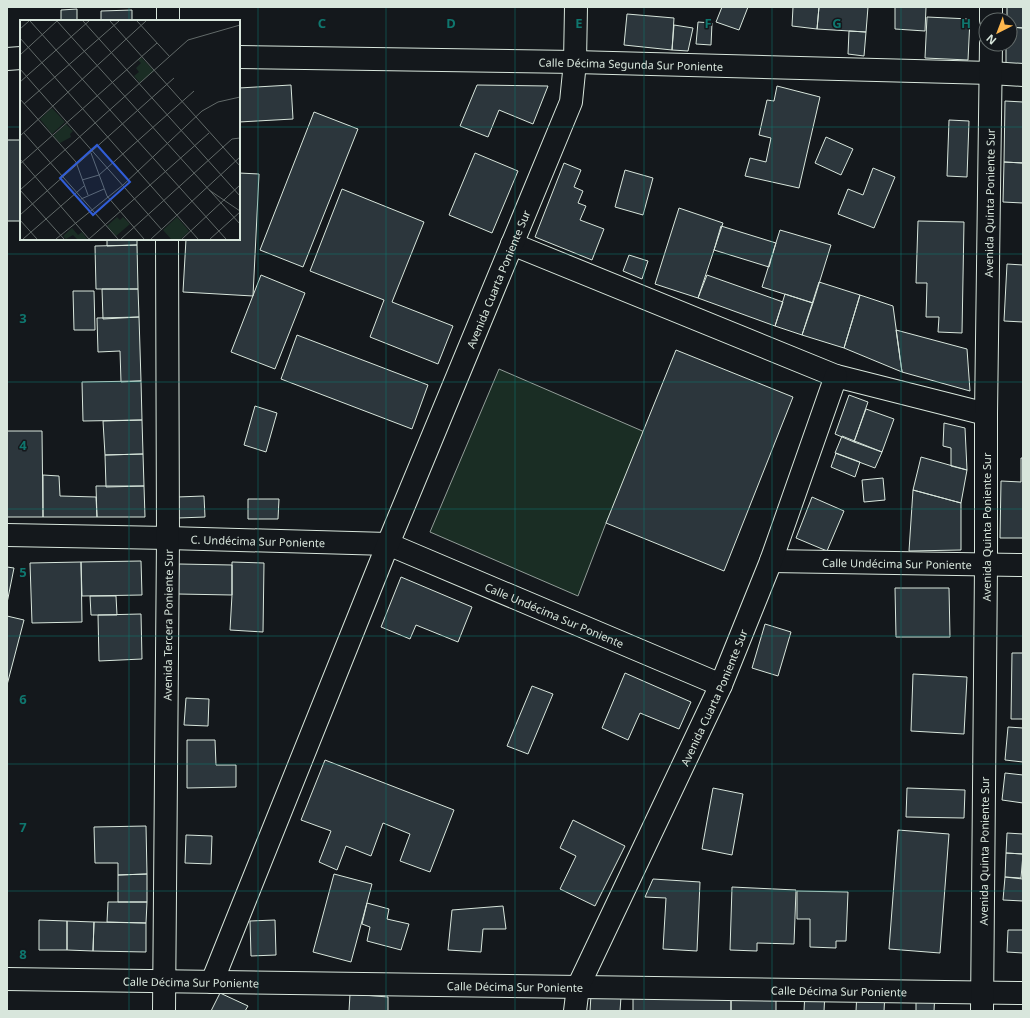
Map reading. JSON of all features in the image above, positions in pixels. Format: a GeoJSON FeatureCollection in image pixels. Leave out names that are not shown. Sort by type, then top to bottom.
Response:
{"type":"FeatureCollection","features":[{"type":"Feature","properties":{"kind":"street"},"geometry":{"type":"LineString","coordinates":[[168,7],[168,20]]}},
{"type":"Feature","properties":{"kind":"street","name":"Avenida Cuarta Poniente Sur"},"geometry":{"type":"LineString","coordinates":[[212,982],[388,544],[571,102],[575,62],[576,7]]}},
{"type":"Feature","properties":{"kind":"street","name":"Avenida Quinta Poniente Sur"},"geometry":{"type":"LineString","coordinates":[[982,1002],[986,414],[991,52]]}},
{"type":"Feature","properties":{"kind":"street","name":"Calle Décima Segunda Sur Poniente"},"geometry":{"type":"LineString","coordinates":[[240,57],[575,62],[1023,75]]}},
{"type":"Feature","properties":{"kind":"street"},"geometry":{"type":"LineString","coordinates":[[7,59],[20,58]]}},
{"type":"Feature","properties":{"kind":"street","name":"Avenida Tercera Poniente Sur"},"geometry":{"type":"LineString","coordinates":[[164,1011],[168,538],[167,240]]}},
{"type":"Feature","properties":{"kind":"street"},"geometry":{"type":"LineString","coordinates":[[512,244],[836,376],[986,414]]}},
{"type":"Feature","properties":{"kind":"street","name":"Avenida Cuarta Poniente Sur"},"geometry":{"type":"LineString","coordinates":[[575,1011],[578,987],[722,685],[771,561],[836,376]]}},
{"type":"Feature","properties":{"kind":"street","name":"C. Undécima Sur Poniente"},"geometry":{"type":"LineString","coordinates":[[7,535],[388,544]]}},
{"type":"Feature","properties":{"kind":"street","name":"Calle Undécima Sur Poniente"},"geometry":{"type":"LineString","coordinates":[[388,544],[722,685]]}},
{"type":"Feature","properties":{"kind":"street","name":"Calle Undécima Sur Poniente"},"geometry":{"type":"LineString","coordinates":[[771,561],[1023,565]]}},
{"type":"Feature","properties":{"kind":"street","name":"Calle Décima Sur Poniente"},"geometry":{"type":"LineString","coordinates":[[7,979],[578,987],[982,1002],[1023,993]]}},
{"type":"Feature","properties":{"kind":"green space"},"geometry":{"type":"Polygon","coordinates":[[[499,369],[647,433],[606,523],[578,596],[430,532],[499,369]]]}},
{"type":"Feature","properties":{"kind":"building"},"geometry":{"type":"Polygon","coordinates":[[[722,7],[748,7],[739,30],[716,22],[722,7]]]}},
{"type":"Feature","properties":{"kind":"building"},"geometry":{"type":"Polygon","coordinates":[[[793,7],[819,7],[817,29],[792,26],[793,7]]]}},
{"type":"Feature","properties":{"kind":"building"},"geometry":{"type":"Polygon","coordinates":[[[819,7],[868,7],[866,32],[817,29],[819,7]]]}},
{"type":"Feature","properties":{"kind":"building"},"geometry":{"type":"Polygon","coordinates":[[[895,7],[926,7],[925,31],[895,29],[895,7]]]}},
{"type":"Feature","properties":{"kind":"building"},"geometry":{"type":"Polygon","coordinates":[[[1007,7],[1023,7],[1023,28],[1018,28],[1018,12],[1007,12],[1007,7]]]}},
{"type":"Feature","properties":{"kind":"building"},"geometry":{"type":"Polygon","coordinates":[[[77,9],[77,20],[61,20],[61,10],[77,9]]]}},
{"type":"Feature","properties":{"kind":"building"},"geometry":{"type":"Polygon","coordinates":[[[132,10],[132,20],[101,20],[101,11],[132,10]]]}},
{"type":"Feature","properties":{"kind":"building"},"geometry":{"type":"Polygon","coordinates":[[[627,14],[674,18],[672,50],[624,45],[627,14]]]}},
{"type":"Feature","properties":{"kind":"building"},"geometry":{"type":"Polygon","coordinates":[[[927,17],[970,19],[968,60],[925,58],[927,17]]]}},
{"type":"Feature","properties":{"kind":"building"},"geometry":{"type":"Polygon","coordinates":[[[698,22],[712,23],[711,45],[696,44],[698,22]]]}},
{"type":"Feature","properties":{"kind":"building"},"geometry":{"type":"Polygon","coordinates":[[[674,25],[693,28],[688,51],[672,50],[674,25]]]}},
{"type":"Feature","properties":{"kind":"building"},"geometry":{"type":"Polygon","coordinates":[[[1018,28],[1023,28],[1023,64],[1006,64],[1006,52],[1018,52],[1018,28]]]}},
{"type":"Feature","properties":{"kind":"building"},"geometry":{"type":"Polygon","coordinates":[[[849,31],[866,32],[864,56],[848,54],[849,31]]]}},
{"type":"Feature","properties":{"kind":"building"},"geometry":{"type":"Polygon","coordinates":[[[291,85],[293,119],[240,122],[240,88],[291,85]]]}},
{"type":"Feature","properties":{"kind":"building"},"geometry":{"type":"Polygon","coordinates":[[[477,85],[548,86],[533,124],[499,110],[488,137],[460,126],[477,85]]]}},
{"type":"Feature","properties":{"kind":"building"},"geometry":{"type":"Polygon","coordinates":[[[777,86],[820,97],[799,188],[745,176],[750,158],[766,162],[771,138],[759,135],[767,100],[774,101],[777,86]]]}},
{"type":"Feature","properties":{"kind":"building"},"geometry":{"type":"Polygon","coordinates":[[[1005,101],[1023,102],[1023,163],[1004,162],[1005,101]]]}},
{"type":"Feature","properties":{"kind":"building"},"geometry":{"type":"Polygon","coordinates":[[[314,112],[358,129],[303,267],[260,250],[314,112]]]}},
{"type":"Feature","properties":{"kind":"building"},"geometry":{"type":"Polygon","coordinates":[[[949,120],[969,121],[967,177],[947,176],[949,120]]]}},
{"type":"Feature","properties":{"kind":"building"},"geometry":{"type":"Polygon","coordinates":[[[826,137],[853,149],[841,175],[815,163],[826,137]]]}},
{"type":"Feature","properties":{"kind":"building"},"geometry":{"type":"Polygon","coordinates":[[[7,140],[20,140],[20,221],[7,221],[7,140]]]}},
{"type":"Feature","properties":{"kind":"building"},"geometry":{"type":"Polygon","coordinates":[[[475,153],[518,171],[492,233],[449,215],[475,153]]]}},
{"type":"Feature","properties":{"kind":"building"},"geometry":{"type":"Polygon","coordinates":[[[1004,162],[1023,163],[1023,203],[1003,202],[1004,162]]]}},
{"type":"Feature","properties":{"kind":"building"},"geometry":{"type":"Polygon","coordinates":[[[564,163],[581,170],[574,187],[583,191],[578,203],[586,206],[580,220],[604,229],[592,260],[535,237],[564,163]]]}},
{"type":"Feature","properties":{"kind":"building"},"geometry":{"type":"Polygon","coordinates":[[[873,168],[895,177],[874,228],[838,214],[848,189],[863,195],[873,168]]]}},
{"type":"Feature","properties":{"kind":"building"},"geometry":{"type":"Polygon","coordinates":[[[625,170],[653,178],[643,215],[615,207],[625,170]]]}},
{"type":"Feature","properties":{"kind":"building"},"geometry":{"type":"Polygon","coordinates":[[[240,173],[259,174],[253,296],[183,292],[186,240],[240,240],[240,173]]]}},
{"type":"Feature","properties":{"kind":"building"},"geometry":{"type":"Polygon","coordinates":[[[342,189],[424,222],[392,302],[453,326],[438,364],[370,337],[384,300],[310,271],[342,189]]]}},
{"type":"Feature","properties":{"kind":"building"},"geometry":{"type":"Polygon","coordinates":[[[679,208],[723,223],[698,298],[655,284],[679,208]]]}},
{"type":"Feature","properties":{"kind":"building"},"geometry":{"type":"Polygon","coordinates":[[[918,221],[964,222],[962,333],[938,332],[939,317],[926,317],[927,283],[916,283],[918,221]]]}},
{"type":"Feature","properties":{"kind":"building"},"geometry":{"type":"Polygon","coordinates":[[[721,226],[776,243],[769,267],[714,250],[721,226]]]}},
{"type":"Feature","properties":{"kind":"building"},"geometry":{"type":"Polygon","coordinates":[[[780,230],[831,245],[813,303],[762,287],[780,230]]]}},
{"type":"Feature","properties":{"kind":"building"},"geometry":{"type":"Polygon","coordinates":[[[107,240],[137,240],[137,245],[107,246],[107,240]]]}},
{"type":"Feature","properties":{"kind":"building"},"geometry":{"type":"Polygon","coordinates":[[[137,245],[138,289],[96,289],[95,246],[137,245]]]}},
{"type":"Feature","properties":{"kind":"building"},"geometry":{"type":"Polygon","coordinates":[[[629,255],[648,261],[642,279],[623,271],[629,255]]]}},
{"type":"Feature","properties":{"kind":"building"},"geometry":{"type":"Polygon","coordinates":[[[1007,264],[1023,265],[1023,322],[1004,321],[1007,264]]]}},
{"type":"Feature","properties":{"kind":"building"},"geometry":{"type":"Polygon","coordinates":[[[261,275],[305,293],[275,369],[231,352],[261,275]]]}},
{"type":"Feature","properties":{"kind":"building"},"geometry":{"type":"Polygon","coordinates":[[[707,275],[783,302],[775,326],[698,298],[707,275]]]}},
{"type":"Feature","properties":{"kind":"building"},"geometry":{"type":"Polygon","coordinates":[[[819,282],[860,295],[844,348],[802,335],[819,282]]]}},
{"type":"Feature","properties":{"kind":"building"},"geometry":{"type":"Polygon","coordinates":[[[102,289],[138,289],[139,317],[103,319],[102,289]]]}},
{"type":"Feature","properties":{"kind":"building"},"geometry":{"type":"Polygon","coordinates":[[[73,291],[94,291],[95,330],[74,330],[73,291]]]}},
{"type":"Feature","properties":{"kind":"building"},"geometry":{"type":"Polygon","coordinates":[[[785,294],[813,303],[802,335],[775,326],[785,294]]]}},
{"type":"Feature","properties":{"kind":"building"},"geometry":{"type":"Polygon","coordinates":[[[860,295],[893,306],[902,372],[844,348],[860,295]]]}},
{"type":"Feature","properties":{"kind":"building"},"geometry":{"type":"Polygon","coordinates":[[[139,317],[141,381],[121,382],[120,351],[98,352],[97,318],[139,317]]]}},
{"type":"Feature","properties":{"kind":"building"},"geometry":{"type":"Polygon","coordinates":[[[896,330],[967,349],[970,391],[902,372],[896,330]]]}},
{"type":"Feature","properties":{"kind":"building"},"geometry":{"type":"Polygon","coordinates":[[[297,335],[428,385],[412,429],[281,379],[297,335]]]}},
{"type":"Feature","properties":{"kind":"building"},"geometry":{"type":"Polygon","coordinates":[[[676,350],[793,397],[724,571],[606,523],[676,350]]]}},
{"type":"Feature","properties":{"kind":"building"},"geometry":{"type":"Polygon","coordinates":[[[141,381],[142,420],[83,421],[82,382],[141,381]]]}},
{"type":"Feature","properties":{"kind":"building"},"geometry":{"type":"Polygon","coordinates":[[[849,395],[868,402],[854,442],[835,434],[849,395]]]}},
{"type":"Feature","properties":{"kind":"building"},"geometry":{"type":"Polygon","coordinates":[[[255,406],[277,413],[266,452],[244,445],[255,406]]]}},
{"type":"Feature","properties":{"kind":"building"},"geometry":{"type":"Polygon","coordinates":[[[866,409],[894,419],[882,452],[854,442],[866,409]]]}},
{"type":"Feature","properties":{"kind":"building"},"geometry":{"type":"Polygon","coordinates":[[[142,420],[143,454],[105,455],[103,421],[142,420]]]}},
{"type":"Feature","properties":{"kind":"building"},"geometry":{"type":"Polygon","coordinates":[[[944,423],[965,428],[967,470],[951,466],[951,448],[943,446],[944,423]]]}},
{"type":"Feature","properties":{"kind":"building"},"geometry":{"type":"Polygon","coordinates":[[[7,431],[42,431],[43,517],[7,517],[7,431]]]}},
{"type":"Feature","properties":{"kind":"building"},"geometry":{"type":"Polygon","coordinates":[[[842,436],[882,452],[875,468],[835,453],[842,436]]]}},
{"type":"Feature","properties":{"kind":"building"},"geometry":{"type":"Polygon","coordinates":[[[836,453],[860,462],[855,477],[831,467],[836,453]]]}},
{"type":"Feature","properties":{"kind":"building"},"geometry":{"type":"Polygon","coordinates":[[[143,454],[144,486],[106,487],[105,455],[143,454]]]}},
{"type":"Feature","properties":{"kind":"building"},"geometry":{"type":"Polygon","coordinates":[[[921,457],[967,470],[961,503],[913,490],[921,457]]]}},
{"type":"Feature","properties":{"kind":"building"},"geometry":{"type":"Polygon","coordinates":[[[1021,458],[1023,458],[1023,538],[1000,538],[1001,481],[1021,482],[1021,458]]]}},
{"type":"Feature","properties":{"kind":"building"},"geometry":{"type":"Polygon","coordinates":[[[43,475],[59,476],[60,496],[96,497],[97,517],[43,517],[43,475]]]}},
{"type":"Feature","properties":{"kind":"building"},"geometry":{"type":"Polygon","coordinates":[[[883,478],[885,500],[864,502],[862,480],[883,478]]]}},
{"type":"Feature","properties":{"kind":"building"},"geometry":{"type":"Polygon","coordinates":[[[96,486],[144,486],[145,517],[97,517],[96,486]]]}},
{"type":"Feature","properties":{"kind":"building"},"geometry":{"type":"Polygon","coordinates":[[[913,490],[961,503],[961,550],[909,551],[913,490]]]}},
{"type":"Feature","properties":{"kind":"building"},"geometry":{"type":"Polygon","coordinates":[[[204,496],[205,517],[178,518],[177,497],[204,496]]]}},
{"type":"Feature","properties":{"kind":"building"},"geometry":{"type":"Polygon","coordinates":[[[812,497],[844,511],[827,551],[796,538],[812,497]]]}},
{"type":"Feature","properties":{"kind":"building"},"geometry":{"type":"Polygon","coordinates":[[[248,499],[279,499],[278,519],[248,519],[248,499]]]}},
{"type":"Feature","properties":{"kind":"building"},"geometry":{"type":"Polygon","coordinates":[[[141,561],[142,595],[82,596],[81,562],[141,561]]]}},
{"type":"Feature","properties":{"kind":"building"},"geometry":{"type":"Polygon","coordinates":[[[81,562],[82,622],[32,623],[30,563],[81,562]]]}},
{"type":"Feature","properties":{"kind":"building"},"geometry":{"type":"Polygon","coordinates":[[[232,562],[264,563],[263,632],[230,630],[232,562]]]}},
{"type":"Feature","properties":{"kind":"building"},"geometry":{"type":"Polygon","coordinates":[[[179,564],[232,565],[232,595],[178,594],[179,564]]]}},
{"type":"Feature","properties":{"kind":"building"},"geometry":{"type":"Polygon","coordinates":[[[7,567],[14,568],[7,603],[7,567]]]}},
{"type":"Feature","properties":{"kind":"building"},"geometry":{"type":"Polygon","coordinates":[[[401,577],[472,607],[458,642],[416,625],[410,639],[381,627],[401,577]]]}},
{"type":"Feature","properties":{"kind":"building"},"geometry":{"type":"Polygon","coordinates":[[[895,588],[949,588],[950,637],[896,637],[895,588]]]}},
{"type":"Feature","properties":{"kind":"building"},"geometry":{"type":"Polygon","coordinates":[[[90,596],[116,596],[117,615],[91,615],[90,596]]]}},
{"type":"Feature","properties":{"kind":"building"},"geometry":{"type":"Polygon","coordinates":[[[141,614],[142,659],[99,661],[98,615],[141,614]]]}},
{"type":"Feature","properties":{"kind":"building"},"geometry":{"type":"Polygon","coordinates":[[[7,616],[24,620],[7,685],[7,616]]]}},
{"type":"Feature","properties":{"kind":"building"},"geometry":{"type":"Polygon","coordinates":[[[765,624],[791,632],[778,676],[752,668],[765,624]]]}},
{"type":"Feature","properties":{"kind":"building"},"geometry":{"type":"Polygon","coordinates":[[[1012,653],[1023,653],[1023,719],[1011,719],[1012,653]]]}},
{"type":"Feature","properties":{"kind":"building"},"geometry":{"type":"Polygon","coordinates":[[[625,673],[691,702],[679,729],[640,713],[628,740],[602,728],[625,673]]]}},
{"type":"Feature","properties":{"kind":"building"},"geometry":{"type":"Polygon","coordinates":[[[913,674],[967,677],[964,734],[911,731],[913,674]]]}},
{"type":"Feature","properties":{"kind":"building"},"geometry":{"type":"Polygon","coordinates":[[[532,686],[553,694],[528,754],[507,746],[532,686]]]}},
{"type":"Feature","properties":{"kind":"building"},"geometry":{"type":"Polygon","coordinates":[[[186,698],[209,699],[208,726],[184,725],[186,698]]]}},
{"type":"Feature","properties":{"kind":"building"},"geometry":{"type":"Polygon","coordinates":[[[1008,727],[1023,728],[1023,762],[1005,760],[1008,727]]]}},
{"type":"Feature","properties":{"kind":"building"},"geometry":{"type":"Polygon","coordinates":[[[187,740],[215,740],[216,765],[236,765],[236,787],[187,788],[187,740]]]}},
{"type":"Feature","properties":{"kind":"building"},"geometry":{"type":"Polygon","coordinates":[[[325,760],[454,810],[430,872],[400,861],[410,834],[383,823],[371,856],[346,846],[337,870],[319,862],[331,831],[301,820],[325,760]]]}},
{"type":"Feature","properties":{"kind":"building"},"geometry":{"type":"Polygon","coordinates":[[[1005,773],[1023,775],[1023,803],[1002,800],[1005,773]]]}},
{"type":"Feature","properties":{"kind":"building"},"geometry":{"type":"Polygon","coordinates":[[[713,788],[743,794],[732,855],[702,849],[713,788]]]}},
{"type":"Feature","properties":{"kind":"building"},"geometry":{"type":"Polygon","coordinates":[[[907,788],[965,790],[964,818],[906,817],[907,788]]]}},
{"type":"Feature","properties":{"kind":"building"},"geometry":{"type":"Polygon","coordinates":[[[573,820],[625,846],[595,906],[560,889],[576,856],[560,848],[573,820]]]}},
{"type":"Feature","properties":{"kind":"building"},"geometry":{"type":"Polygon","coordinates":[[[146,826],[147,874],[118,875],[118,863],[95,863],[94,827],[146,826]]]}},
{"type":"Feature","properties":{"kind":"building"},"geometry":{"type":"Polygon","coordinates":[[[898,830],[949,834],[940,953],[889,949],[898,830]]]}},
{"type":"Feature","properties":{"kind":"building"},"geometry":{"type":"Polygon","coordinates":[[[1007,833],[1023,834],[1023,854],[1006,853],[1007,833]]]}},
{"type":"Feature","properties":{"kind":"building"},"geometry":{"type":"Polygon","coordinates":[[[186,835],[212,836],[211,864],[185,863],[186,835]]]}},
{"type":"Feature","properties":{"kind":"building"},"geometry":{"type":"Polygon","coordinates":[[[1006,853],[1023,854],[1021,878],[1005,877],[1006,853]]]}},
{"type":"Feature","properties":{"kind":"building"},"geometry":{"type":"Polygon","coordinates":[[[147,874],[147,902],[118,902],[118,875],[147,874]]]}},
{"type":"Feature","properties":{"kind":"building"},"geometry":{"type":"Polygon","coordinates":[[[334,874],[372,884],[351,962],[313,952],[334,874]]]}},
{"type":"Feature","properties":{"kind":"building"},"geometry":{"type":"Polygon","coordinates":[[[1005,877],[1023,879],[1023,901],[1003,900],[1005,877]]]}},
{"type":"Feature","properties":{"kind":"building"},"geometry":{"type":"Polygon","coordinates":[[[653,879],[700,882],[697,951],[663,949],[666,898],[645,897],[653,879]]]}},
{"type":"Feature","properties":{"kind":"building"},"geometry":{"type":"Polygon","coordinates":[[[732,887],[796,890],[794,944],[757,943],[757,951],[730,950],[732,887]]]}},
{"type":"Feature","properties":{"kind":"building"},"geometry":{"type":"Polygon","coordinates":[[[797,891],[848,892],[846,941],[836,941],[836,948],[810,947],[810,919],[797,919],[797,891]]]}},
{"type":"Feature","properties":{"kind":"building"},"geometry":{"type":"Polygon","coordinates":[[[108,902],[147,902],[146,923],[107,922],[108,902]]]}},
{"type":"Feature","properties":{"kind":"building"},"geometry":{"type":"Polygon","coordinates":[[[367,903],[389,909],[387,919],[409,924],[401,950],[367,941],[370,927],[362,924],[367,903]]]}},
{"type":"Feature","properties":{"kind":"building"},"geometry":{"type":"Polygon","coordinates":[[[503,906],[506,929],[483,929],[481,952],[448,950],[452,910],[503,906]]]}},
{"type":"Feature","properties":{"kind":"building"},"geometry":{"type":"Polygon","coordinates":[[[39,920],[67,921],[67,950],[39,950],[39,920]]]}},
{"type":"Feature","properties":{"kind":"building"},"geometry":{"type":"Polygon","coordinates":[[[275,920],[276,955],[251,956],[250,921],[275,920]]]}},
{"type":"Feature","properties":{"kind":"building"},"geometry":{"type":"Polygon","coordinates":[[[67,921],[94,922],[93,951],[67,950],[67,921]]]}},
{"type":"Feature","properties":{"kind":"building"},"geometry":{"type":"Polygon","coordinates":[[[94,922],[146,923],[146,952],[93,951],[94,922]]]}},
{"type":"Feature","properties":{"kind":"building"},"geometry":{"type":"Polygon","coordinates":[[[1008,930],[1023,930],[1023,953],[1007,952],[1008,930]]]}},
{"type":"Feature","properties":{"kind":"building"},"geometry":{"type":"Polygon","coordinates":[[[805,991],[825,992],[824,1011],[804,1011],[805,991]]]}},
{"type":"Feature","properties":{"kind":"building"},"geometry":{"type":"Polygon","coordinates":[[[633,992],[731,994],[731,1011],[633,1011],[633,992]]]}},
{"type":"Feature","properties":{"kind":"building"},"geometry":{"type":"Polygon","coordinates":[[[857,992],[885,993],[884,1011],[856,1011],[857,992]]]}},
{"type":"Feature","properties":{"kind":"building"},"geometry":{"type":"Polygon","coordinates":[[[916,992],[935,992],[934,1011],[916,1011],[916,992]]]}},
{"type":"Feature","properties":{"kind":"building"},"geometry":{"type":"Polygon","coordinates":[[[220,993],[248,1006],[245,1011],[211,1011],[220,993]]]}},
{"type":"Feature","properties":{"kind":"building"},"geometry":{"type":"Polygon","coordinates":[[[350,994],[388,997],[388,1011],[349,1011],[350,994]]]}},
{"type":"Feature","properties":{"kind":"building"},"geometry":{"type":"Polygon","coordinates":[[[731,994],[776,995],[776,1011],[731,1011],[731,994]]]}},
{"type":"Feature","properties":{"kind":"building"},"geometry":{"type":"Polygon","coordinates":[[[591,995],[621,997],[620,1011],[590,1011],[591,995]]]}}]}
